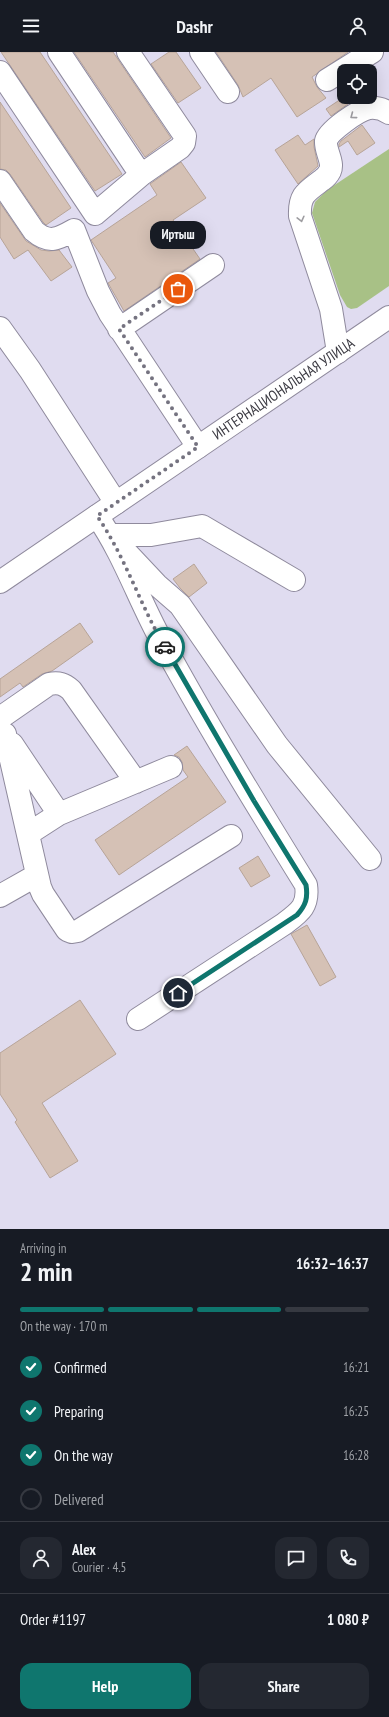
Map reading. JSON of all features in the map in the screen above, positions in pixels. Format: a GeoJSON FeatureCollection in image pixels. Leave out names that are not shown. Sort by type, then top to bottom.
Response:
{"type":"FeatureCollection","features":[{"type":"Feature","properties":{"kind":"main road"},"geometry":{"type":"LineString","coordinates":[[59,52],[141,175]]}},
{"type":"Feature","properties":{"kind":"main road"},"geometry":{"type":"LineString","coordinates":[[0,181],[34,231],[39,236],[46,239],[57,239],[74,230],[141,175],[180,148],[184,143],[185,136],[128,52]]}},
{"type":"Feature","properties":{"kind":"main road"},"geometry":{"type":"LineString","coordinates":[[200,52],[228,92]]}},
{"type":"Feature","properties":{"kind":"main road"},"geometry":{"type":"LineString","coordinates":[[327,80],[372,52]]}},
{"type":"Feature","properties":{"kind":"main road"},"geometry":{"type":"LineString","coordinates":[[0,72],[95,214]]}},
{"type":"Feature","properties":{"kind":"main road"},"geometry":{"type":"LineString","coordinates":[[338,352],[331,309],[300,216],[299,204],[303,194],[327,176],[331,170],[326,141],[329,134],[361,110],[378,108],[389,113]]}},
{"type":"Feature","properties":{"kind":"main road"},"geometry":{"type":"LineString","coordinates":[[74,230],[98,291],[119,329],[198,447]]}},
{"type":"Feature","properties":{"kind":"main road"},"geometry":{"type":"LineString","coordinates":[[119,329],[213,265]]}},
{"type":"Feature","properties":{"kind":"main road","name":"ИНТЕРНАЦИОНАЛЬНАЯ УЛИЦА"},"geometry":{"type":"LineString","coordinates":[[0,582],[389,317]]}},
{"type":"Feature","properties":{"kind":"main road"},"geometry":{"type":"LineString","coordinates":[[0,328],[30,370],[116,503]]}},
{"type":"Feature","properties":{"kind":"main road"},"geometry":{"type":"LineString","coordinates":[[97,516],[110,535],[150,579],[180,605],[277,745],[370,859]]}},
{"type":"Feature","properties":{"kind":"main road"},"geometry":{"type":"LineString","coordinates":[[110,535],[151,535],[202,526],[294,580]]}},
{"type":"Feature","properties":{"kind":"main road"},"geometry":{"type":"LineString","coordinates":[[110,535],[161,640],[254,801],[306,885],[307,894],[304,906],[297,915],[138,1019]]}},
{"type":"Feature","properties":{"kind":"main road"},"geometry":{"type":"LineString","coordinates":[[2,727],[49,684],[57,682],[66,685],[72,690],[136,782]]}},
{"type":"Feature","properties":{"kind":"main road"},"geometry":{"type":"LineString","coordinates":[[2,727],[59,814]]}},
{"type":"Feature","properties":{"kind":"main road"},"geometry":{"type":"LineString","coordinates":[[2,727],[37,875],[43,894],[67,930],[72,932],[78,931],[231,836]]}},
{"type":"Feature","properties":{"kind":"main road"},"geometry":{"type":"LineString","coordinates":[[28,834],[59,814],[171,767]]}},
{"type":"Feature","properties":{"kind":"main road"},"geometry":{"type":"LineString","coordinates":[[0,896],[37,875]]}},
{"type":"Feature","properties":{"kind":"green space"},"geometry":{"type":"Polygon","coordinates":[[[389,149],[389,286],[357,308],[351,309],[347,307],[340,295],[312,213],[315,202],[327,190],[389,149]]]}},
{"type":"Feature","properties":{"kind":"building"},"geometry":{"type":"Polygon","coordinates":[[[1,52],[40,52],[122,174],[95,191],[1,52]]]}},
{"type":"Feature","properties":{"kind":"building"},"geometry":{"type":"Polygon","coordinates":[[[74,52],[113,52],[171,138],[145,157],[74,52]]]}},
{"type":"Feature","properties":{"kind":"building"},"geometry":{"type":"Polygon","coordinates":[[[169,52],[176,52],[201,88],[178,103],[151,64],[169,52]]]}},
{"type":"Feature","properties":{"kind":"building"},"geometry":{"type":"Polygon","coordinates":[[[216,52],[348,52],[312,77],[317,87],[326,98],[297,117],[271,78],[243,97],[238,85],[216,52]]]}},
{"type":"Feature","properties":{"kind":"building"},"geometry":{"type":"Polygon","coordinates":[[[0,102],[71,208],[46,225],[10,174],[6,170],[0,169],[0,102]]]}},
{"type":"Feature","properties":{"kind":"building"},"geometry":{"type":"Polygon","coordinates":[[[337,102],[337,104],[348,104],[331,116],[326,109],[337,102]]]}},
{"type":"Feature","properties":{"kind":"building"},"geometry":{"type":"Polygon","coordinates":[[[362,125],[375,143],[357,155],[348,141],[339,147],[341,141],[362,125]]]}},
{"type":"Feature","properties":{"kind":"building"},"geometry":{"type":"Polygon","coordinates":[[[298,135],[305,145],[314,139],[318,166],[298,184],[275,150],[298,135]]]}},
{"type":"Feature","properties":{"kind":"building"},"geometry":{"type":"Polygon","coordinates":[[[181,162],[206,198],[173,220],[200,259],[124,311],[108,283],[116,278],[91,240],[157,195],[150,184],[181,162]]]}},
{"type":"Feature","properties":{"kind":"building"},"geometry":{"type":"Polygon","coordinates":[[[0,203],[26,241],[41,250],[59,250],[72,267],[51,281],[28,250],[14,259],[0,237],[0,203]]]}},
{"type":"Feature","properties":{"kind":"building"},"geometry":{"type":"Polygon","coordinates":[[[194,564],[207,583],[189,597],[173,579],[194,564]]]}},
{"type":"Feature","properties":{"kind":"building"},"geometry":{"type":"Polygon","coordinates":[[[80,623],[93,642],[52,671],[42,674],[23,687],[20,683],[0,697],[0,679],[80,623]]]}},
{"type":"Feature","properties":{"kind":"building"},"geometry":{"type":"Polygon","coordinates":[[[187,746],[226,802],[119,875],[95,840],[188,777],[183,770],[182,762],[179,757],[174,755],[187,746]]]}},
{"type":"Feature","properties":{"kind":"building"},"geometry":{"type":"Polygon","coordinates":[[[258,856],[270,876],[251,887],[239,868],[258,856]]]}},
{"type":"Feature","properties":{"kind":"building"},"geometry":{"type":"Polygon","coordinates":[[[307,925],[336,977],[320,986],[291,934],[307,925]]]}},
{"type":"Feature","properties":{"kind":"building"},"geometry":{"type":"Polygon","coordinates":[[[80,1000],[116,1054],[42,1103],[78,1161],[50,1178],[15,1122],[17,1120],[0,1094],[0,1053],[80,1000]]]}},
{"type":"Feature","properties":{"kind":"way so far"},"geometry":{"type":"LineString","coordinates":[[165,647],[110,535],[97,516],[198,447],[119,329],[178,289]]}},
{"type":"Feature","properties":{"kind":"place","name":"Иртыш"},"geometry":{"type":"Point","coordinates":[178,289]}},
{"type":"Feature","properties":{"kind":"route"},"geometry":{"type":"LineString","coordinates":[[165,647],[254,801],[306,885],[307,894],[304,906],[297,915],[178,993]]}}]}
